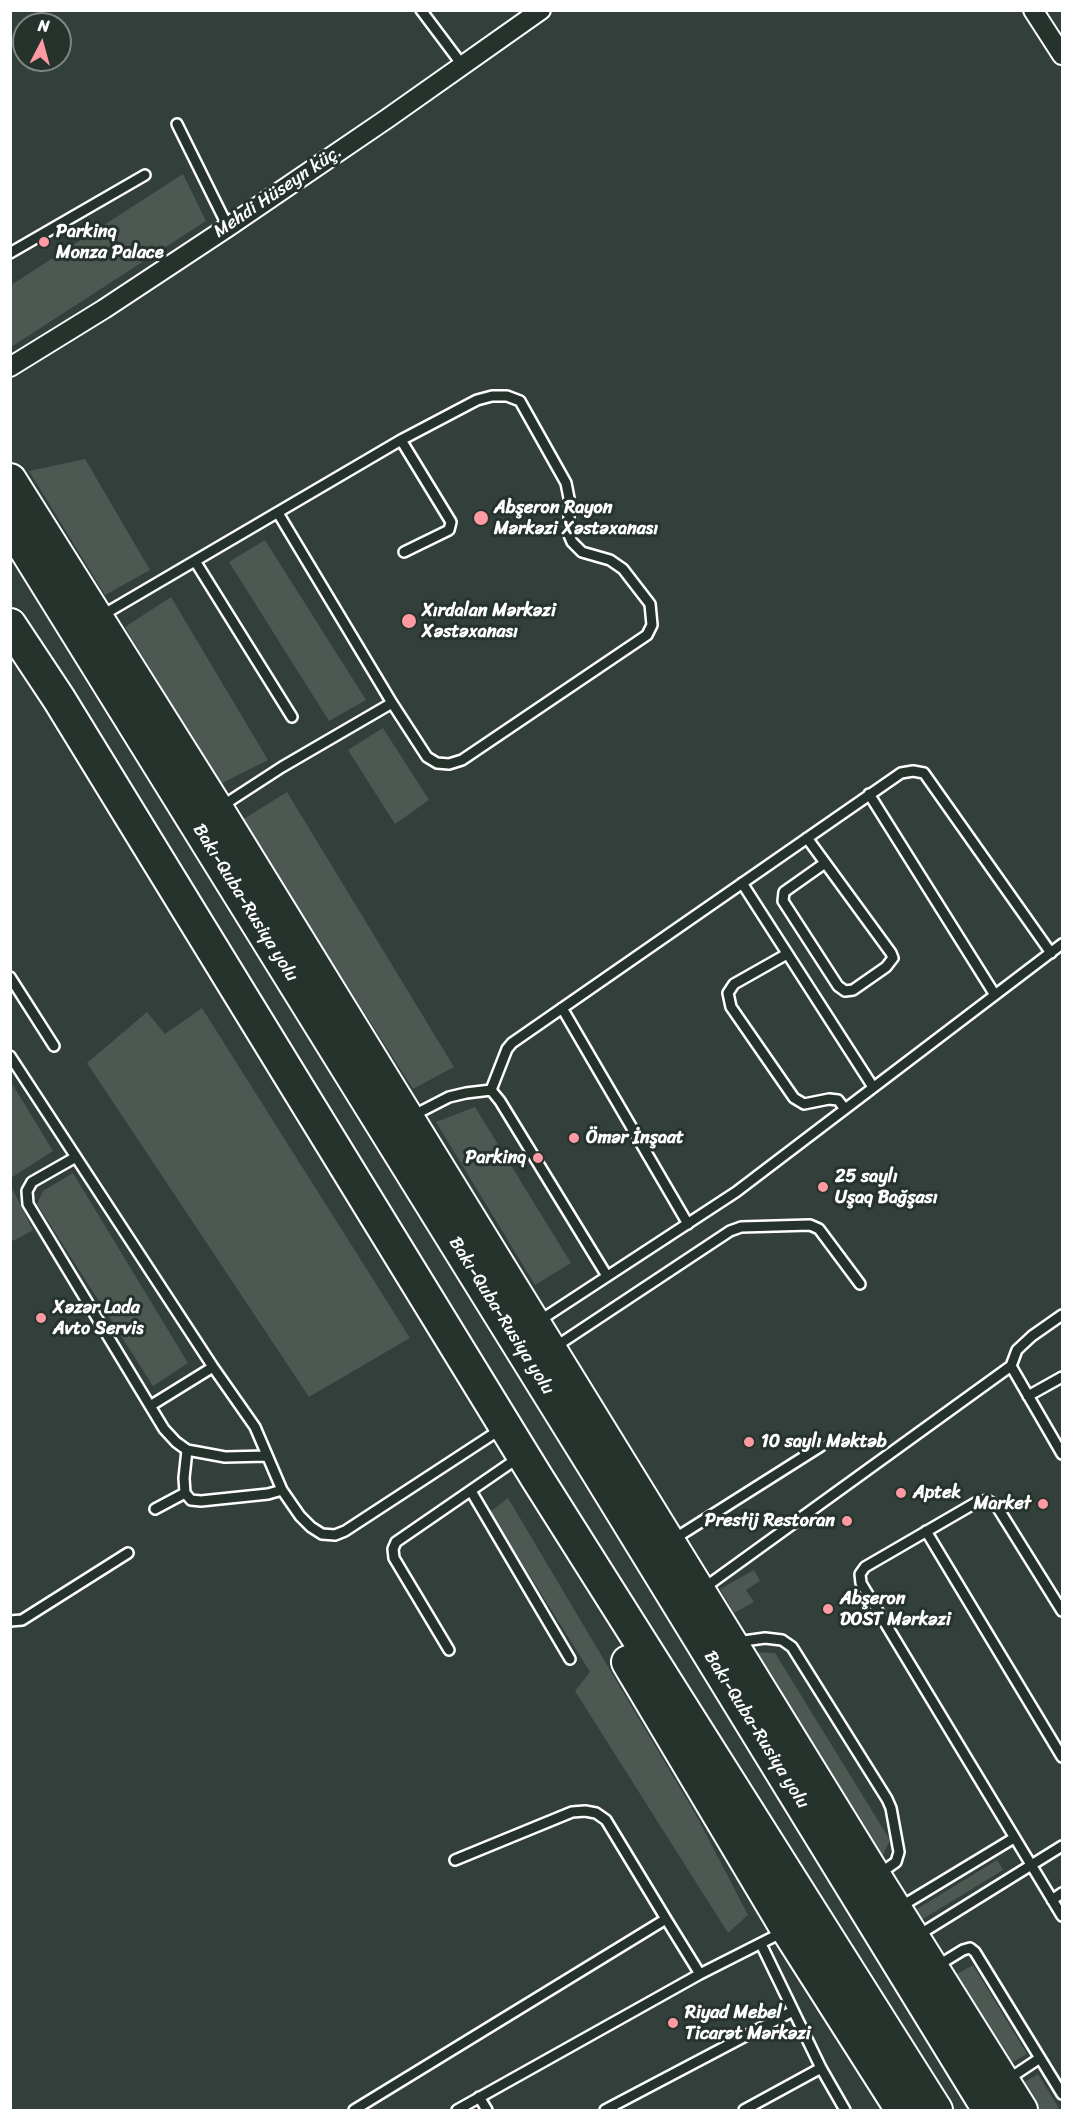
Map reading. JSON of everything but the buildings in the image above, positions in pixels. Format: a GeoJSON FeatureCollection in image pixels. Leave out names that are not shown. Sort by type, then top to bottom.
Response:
{"type":"FeatureCollection","features":[{"type":"Feature","properties":{"kind":"highway"},"geometry":{"type":"LineString","coordinates":[[10,480],[217,809],[932,1970],[1021,2110]]}},
{"type":"Feature","properties":{"kind":"highway","name":"Bakı-Quba-Rusiya yolu"},"geometry":{"type":"LineString","coordinates":[[10,524],[602,1479],[989,2110]]}},
{"type":"Feature","properties":{"kind":"highway"},"geometry":{"type":"LineString","coordinates":[[10,625],[59,699],[530,1467],[936,2110]]}},
{"type":"Feature","properties":{"kind":"highway"},"geometry":{"type":"LineString","coordinates":[[530,1467],[610,1630],[774,1936],[903,2110]]}},
{"type":"Feature","properties":{"kind":"street","name":"Mehdi Hüseyn küç."},"geometry":{"type":"LineString","coordinates":[[10,367],[104,309],[228,227],[541,10]]}},
{"type":"Feature","properties":{"kind":"street"},"geometry":{"type":"LineString","coordinates":[[1033,10],[1062,55]]}},
{"type":"Feature","properties":{"kind":"lane"},"geometry":{"type":"LineString","coordinates":[[421,10],[463,66]]}},
{"type":"Feature","properties":{"kind":"lane"},"geometry":{"type":"LineString","coordinates":[[177,124],[228,227]]}},
{"type":"Feature","properties":{"kind":"lane"},"geometry":{"type":"LineString","coordinates":[[10,253],[145,175]]}},
{"type":"Feature","properties":{"kind":"lane"},"geometry":{"type":"LineString","coordinates":[[97,618],[401,440],[477,400],[492,396],[507,396],[520,401],[566,483],[569,498],[569,535],[572,542],[582,552],[610,560],[623,569],[650,604],[652,625],[647,635],[462,760],[449,764],[437,764],[427,757],[392,703],[278,513]]}},
{"type":"Feature","properties":{"kind":"lane"},"geometry":{"type":"LineString","coordinates":[[401,440],[451,522],[449,530],[404,552]]}},
{"type":"Feature","properties":{"kind":"lane"},"geometry":{"type":"LineString","coordinates":[[195,561],[292,717]]}},
{"type":"Feature","properties":{"kind":"lane"},"geometry":{"type":"LineString","coordinates":[[217,809],[282,767],[392,703]]}},
{"type":"Feature","properties":{"kind":"lane"},"geometry":{"type":"LineString","coordinates":[[491,1090],[507,1049],[512,1043],[901,773],[913,771],[924,773],[1051,953]]}},
{"type":"Feature","properties":{"kind":"lane"},"geometry":{"type":"LineString","coordinates":[[869,794],[995,996]]}},
{"type":"Feature","properties":{"kind":"lane"},"geometry":{"type":"LineString","coordinates":[[807,838],[825,863],[893,958],[886,967],[853,990],[845,991],[838,986],[783,901],[784,892],[790,886],[825,863]]}},
{"type":"Feature","properties":{"kind":"lane"},"geometry":{"type":"LineString","coordinates":[[742,883],[873,1088]]}},
{"type":"Feature","properties":{"kind":"lane"},"geometry":{"type":"LineString","coordinates":[[534,1324],[736,1192],[1062,944]]}},
{"type":"Feature","properties":{"kind":"lane"},"geometry":{"type":"LineString","coordinates":[[787,954],[734,984],[728,993],[731,1007],[794,1098],[804,1104],[829,1099],[838,1100],[845,1109]]}},
{"type":"Feature","properties":{"kind":"lane"},"geometry":{"type":"LineString","coordinates":[[10,977],[54,1046]]}},
{"type":"Feature","properties":{"kind":"lane"},"geometry":{"type":"LineString","coordinates":[[562,1008],[688,1224]]}},
{"type":"Feature","properties":{"kind":"lane"},"geometry":{"type":"LineString","coordinates":[[10,1056],[213,1367],[255,1427],[282,1490],[300,1516],[311,1527],[322,1534],[335,1535],[345,1531],[505,1426]]}},
{"type":"Feature","properties":{"kind":"lane"},"geometry":{"type":"LineString","coordinates":[[408,1119],[449,1097],[491,1090]]}},
{"type":"Feature","properties":{"kind":"lane"},"geometry":{"type":"LineString","coordinates":[[491,1090],[500,1101],[606,1276]]}},
{"type":"Feature","properties":{"kind":"lane"},"geometry":{"type":"LineString","coordinates":[[76,1157],[32,1182],[27,1191],[28,1204],[164,1430],[176,1443],[187,1450],[225,1457],[267,1456]]}},
{"type":"Feature","properties":{"kind":"lane"},"geometry":{"type":"LineString","coordinates":[[551,1350],[730,1231],[741,1227],[810,1225],[819,1229],[860,1284]]}},
{"type":"Feature","properties":{"kind":"lane"},"geometry":{"type":"LineString","coordinates":[[700,1591],[1011,1366],[1017,1350],[1032,1336],[1062,1315]]}},
{"type":"Feature","properties":{"kind":"lane"},"geometry":{"type":"LineString","coordinates":[[1011,1366],[1062,1454]]}},
{"type":"Feature","properties":{"kind":"lane"},"geometry":{"type":"LineString","coordinates":[[150,1406],[213,1367]]}},
{"type":"Feature","properties":{"kind":"lane"},"geometry":{"type":"LineString","coordinates":[[1028,1396],[1062,1377]]}},
{"type":"Feature","properties":{"kind":"lane"},"geometry":{"type":"LineString","coordinates":[[669,1542],[821,1446]]}},
{"type":"Feature","properties":{"kind":"lane"},"geometry":{"type":"LineString","coordinates":[[187,1450],[185,1493],[191,1500],[268,1494],[282,1490]]}},
{"type":"Feature","properties":{"kind":"lane"},"geometry":{"type":"LineString","coordinates":[[449,1650],[394,1558],[393,1549],[396,1542],[471,1491],[530,1467]]}},
{"type":"Feature","properties":{"kind":"lane"},"geometry":{"type":"LineString","coordinates":[[471,1491],[570,1659]]}},
{"type":"Feature","properties":{"kind":"lane"},"geometry":{"type":"LineString","coordinates":[[155,1509],[185,1493]]}},
{"type":"Feature","properties":{"kind":"lane"},"geometry":{"type":"LineString","coordinates":[[1062,1611],[996,1505],[987,1500],[977,1502],[926,1531],[865,1567],[860,1574],[861,1583],[1062,1916]]}},
{"type":"Feature","properties":{"kind":"lane"},"geometry":{"type":"LineString","coordinates":[[926,1531],[1062,1757]]}},
{"type":"Feature","properties":{"kind":"lane"},"geometry":{"type":"LineString","coordinates":[[10,1621],[22,1620],[128,1553]]}},
{"type":"Feature","properties":{"kind":"lane"},"geometry":{"type":"LineString","coordinates":[[730,1643],[765,1638],[782,1640],[792,1647],[887,1799],[891,1808],[899,1852],[896,1862],[875,1877]]}},
{"type":"Feature","properties":{"kind":"lane"},"geometry":{"type":"LineString","coordinates":[[455,1860],[572,1812],[596,1813],[606,1820],[700,1974]]}},
{"type":"Feature","properties":{"kind":"lane"},"geometry":{"type":"LineString","coordinates":[[895,1910],[1014,1838]]}},
{"type":"Feature","properties":{"kind":"lane"},"geometry":{"type":"LineString","coordinates":[[914,1938],[1062,1846]]}},
{"type":"Feature","properties":{"kind":"lane"},"geometry":{"type":"LineString","coordinates":[[1052,1900],[1062,1893]]}},
{"type":"Feature","properties":{"kind":"lane"},"geometry":{"type":"LineString","coordinates":[[354,2110],[666,1919]]}},
{"type":"Feature","properties":{"kind":"lane"},"geometry":{"type":"LineString","coordinates":[[457,2110],[700,1974],[774,1936],[793,2011],[845,2110]]}},
{"type":"Feature","properties":{"kind":"lane"},"geometry":{"type":"LineString","coordinates":[[932,1970],[963,1950],[970,1948],[975,1952],[1062,2094]]}},
{"type":"Feature","properties":{"kind":"lane"},"geometry":{"type":"LineString","coordinates":[[605,2110],[793,2011]]}},
{"type":"Feature","properties":{"kind":"lane"},"geometry":{"type":"LineString","coordinates":[[1004,2082],[1040,2058]]}},
{"type":"Feature","properties":{"kind":"lane"},"geometry":{"type":"LineString","coordinates":[[744,2110],[821,2068]]}},
{"type":"Feature","properties":{"kind":"lane"},"geometry":{"type":"LineString","coordinates":[[479,2097],[488,2110]]}},
{"type":"Feature","properties":{"kind":"shaded area"},"geometry":{"type":"Polygon","coordinates":[[[183,174],[206,221],[11,347],[11,285],[183,174]]]}},
{"type":"Feature","properties":{"kind":"shaded area"},"geometry":{"type":"Polygon","coordinates":[[[85,459],[150,570],[105,595],[29,471],[85,459]]]}},
{"type":"Feature","properties":{"kind":"shaded area"},"geometry":{"type":"Polygon","coordinates":[[[265,540],[366,700],[329,721],[229,562],[265,540]]]}},
{"type":"Feature","properties":{"kind":"shaded area"},"geometry":{"type":"Polygon","coordinates":[[[171,597],[268,760],[220,784],[125,627],[171,597]]]}},
{"type":"Feature","properties":{"kind":"shaded area"},"geometry":{"type":"Polygon","coordinates":[[[383,728],[429,800],[395,824],[348,750],[383,728]]]}},
{"type":"Feature","properties":{"kind":"shaded area"},"geometry":{"type":"Polygon","coordinates":[[[287,792],[454,1067],[413,1089],[242,820],[287,792]]]}},
{"type":"Feature","properties":{"kind":"shaded area"},"geometry":{"type":"Polygon","coordinates":[[[202,1008],[410,1338],[309,1397],[87,1063],[147,1012],[165,1034],[202,1008]]]}},
{"type":"Feature","properties":{"kind":"shaded area"},"geometry":{"type":"Polygon","coordinates":[[[11,1082],[53,1151],[10,1178],[11,1082]]]}},
{"type":"Feature","properties":{"kind":"shaded area"},"geometry":{"type":"Polygon","coordinates":[[[475,1107],[571,1263],[535,1285],[436,1122],[475,1107]]]}},
{"type":"Feature","properties":{"kind":"shaded area"},"geometry":{"type":"Polygon","coordinates":[[[73,1173],[188,1363],[153,1386],[37,1204],[43,1191],[73,1173]]]}},
{"type":"Feature","properties":{"kind":"shaded area"},"geometry":{"type":"Polygon","coordinates":[[[10,1184],[33,1230],[13,1241],[10,1237],[10,1184]]]}},
{"type":"Feature","properties":{"kind":"shaded area"},"geometry":{"type":"Polygon","coordinates":[[[508,1498],[696,1815],[748,1915],[728,1933],[575,1691],[590,1672],[490,1512],[508,1498]]]}},
{"type":"Feature","properties":{"kind":"shaded area"},"geometry":{"type":"Polygon","coordinates":[[[754,1570],[760,1581],[746,1590],[754,1602],[734,1613],[720,1589],[754,1570]]]}},
{"type":"Feature","properties":{"kind":"shaded area"},"geometry":{"type":"Polygon","coordinates":[[[752,1652],[775,1653],[890,1840],[881,1859],[752,1652]]]}},
{"type":"Feature","properties":{"kind":"shaded area"},"geometry":{"type":"Polygon","coordinates":[[[997,1860],[1003,1870],[918,1922],[912,1912],[997,1860]]]}},
{"type":"Feature","properties":{"kind":"shaded area"},"geometry":{"type":"Polygon","coordinates":[[[973,1965],[1027,2054],[1011,2063],[957,1974],[973,1965]]]}},
{"type":"Feature","properties":{"kind":"shaded area"},"geometry":{"type":"Polygon","coordinates":[[[1038,2074],[1060,2110],[1039,2110],[1023,2083],[1038,2074]]]}},
{"type":"Feature","properties":{"kind":"place","name":"Parkinq Monza Palace"},"geometry":{"type":"Point","coordinates":[44,242]}},
{"type":"Feature","properties":{"kind":"place","name":"Abşeron Rayon Mərkəzi Xəstəxanası"},"geometry":{"type":"Point","coordinates":[481,518]}},
{"type":"Feature","properties":{"kind":"place","name":"Xırdalan Mərkəzi Xəstəxanası"},"geometry":{"type":"Point","coordinates":[409,621]}},
{"type":"Feature","properties":{"kind":"place","name":"Ömər İnşaat"},"geometry":{"type":"Point","coordinates":[574,1138]}},
{"type":"Feature","properties":{"kind":"place","name":"Parkinq"},"geometry":{"type":"Point","coordinates":[538,1158]}},
{"type":"Feature","properties":{"kind":"place","name":"25 saylı Uşaq Bağşası"},"geometry":{"type":"Point","coordinates":[823,1187]}},
{"type":"Feature","properties":{"kind":"place","name":"Xəzər Lada Avto Servis"},"geometry":{"type":"Point","coordinates":[41,1318]}},
{"type":"Feature","properties":{"kind":"place","name":"10 saylı Məktəb"},"geometry":{"type":"Point","coordinates":[749,1442]}},
{"type":"Feature","properties":{"kind":"place","name":"Aptek"},"geometry":{"type":"Point","coordinates":[901,1493]}},
{"type":"Feature","properties":{"kind":"place","name":"Market"},"geometry":{"type":"Point","coordinates":[1043,1504]}},
{"type":"Feature","properties":{"kind":"place","name":"Prestij Restoran"},"geometry":{"type":"Point","coordinates":[847,1521]}},
{"type":"Feature","properties":{"kind":"place","name":"Abşeron DOST Mərkəzi"},"geometry":{"type":"Point","coordinates":[828,1609]}},
{"type":"Feature","properties":{"kind":"place","name":"Riyad Mebel Ticarət Mərkəzi"},"geometry":{"type":"Point","coordinates":[673,2023]}}]}
